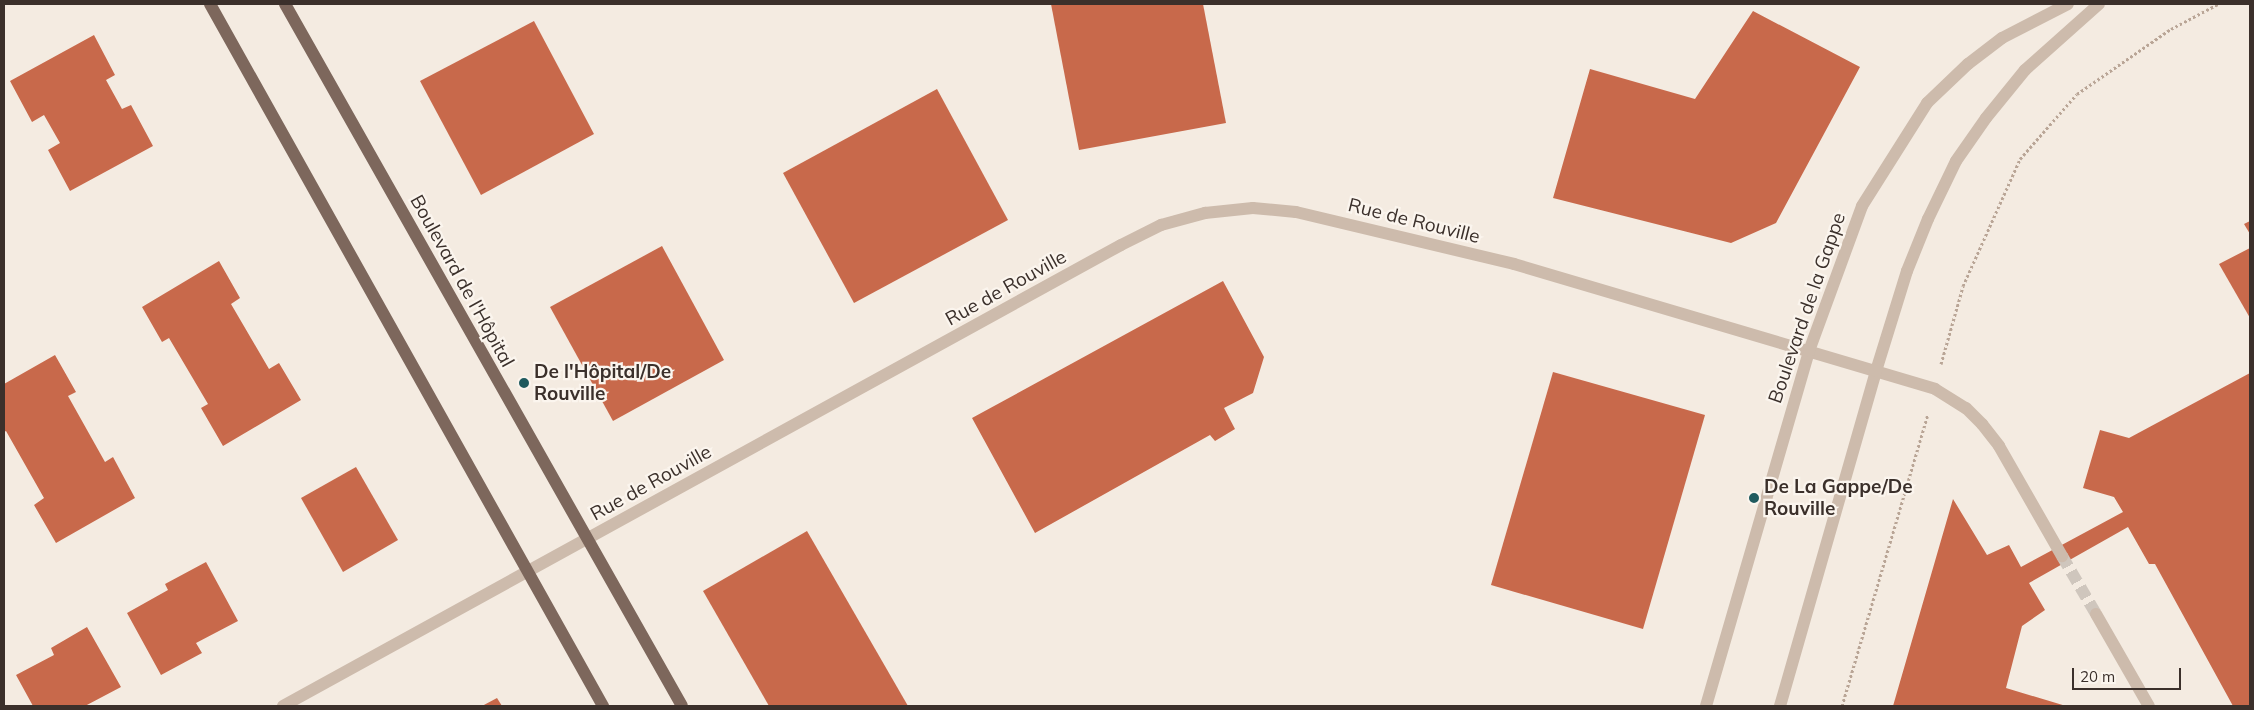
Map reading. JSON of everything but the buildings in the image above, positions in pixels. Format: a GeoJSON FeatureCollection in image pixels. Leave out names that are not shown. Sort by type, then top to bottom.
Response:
{"type":"FeatureCollection","features":[{"type":"Feature","properties":{"kind":"main road"},"geometry":{"type":"LineString","coordinates":[[210,4],[603,706]]}},
{"type":"Feature","properties":{"kind":"main road","name":"Boulevard de l'Hôpital"},"geometry":{"type":"LineString","coordinates":[[285,4],[682,706]]}},
{"type":"Feature","properties":{"kind":"street","name":"Boulevard de la Gappe"},"geometry":{"type":"LineString","coordinates":[[1706,706],[1809,350],[1862,206],[1927,103],[1968,64],[2002,38],[2068,4]]}},
{"type":"Feature","properties":{"kind":"street"},"geometry":{"type":"LineString","coordinates":[[1780,706],[1876,371],[1907,271],[1956,161],[2025,70],[2099,4]]}},
{"type":"Feature","properties":{"kind":"street","name":"Rue de Rouville"},"geometry":{"type":"LineString","coordinates":[[283,706],[1121,245],[1161,225],[1205,213],[1252,208],[1296,212],[1514,264],[1809,350],[1935,389],[1966,408],[1982,424],[1999,446],[2062,556]]}},
{"type":"Feature","properties":{"kind":"street"},"geometry":{"type":"LineString","coordinates":[[2096,614],[2149,706]]}},
{"type":"Feature","properties":{"kind":"path"},"geometry":{"type":"LineString","coordinates":[[1842,706],[1964,286],[2020,159],[2076,94],[2171,29],[2218,4]]}},
{"type":"Feature","properties":{"kind":"tunnel"},"geometry":{"type":"LineString","coordinates":[[2062,556],[2096,614]]}},
{"type":"Feature","properties":{"kind":"place","name":"De l'Hôpital/De Rouville"},"geometry":{"type":"Point","coordinates":[524,383]}},
{"type":"Feature","properties":{"kind":"place","name":"De La Gappe/De Rouville"},"geometry":{"type":"Point","coordinates":[1754,498]}}]}
